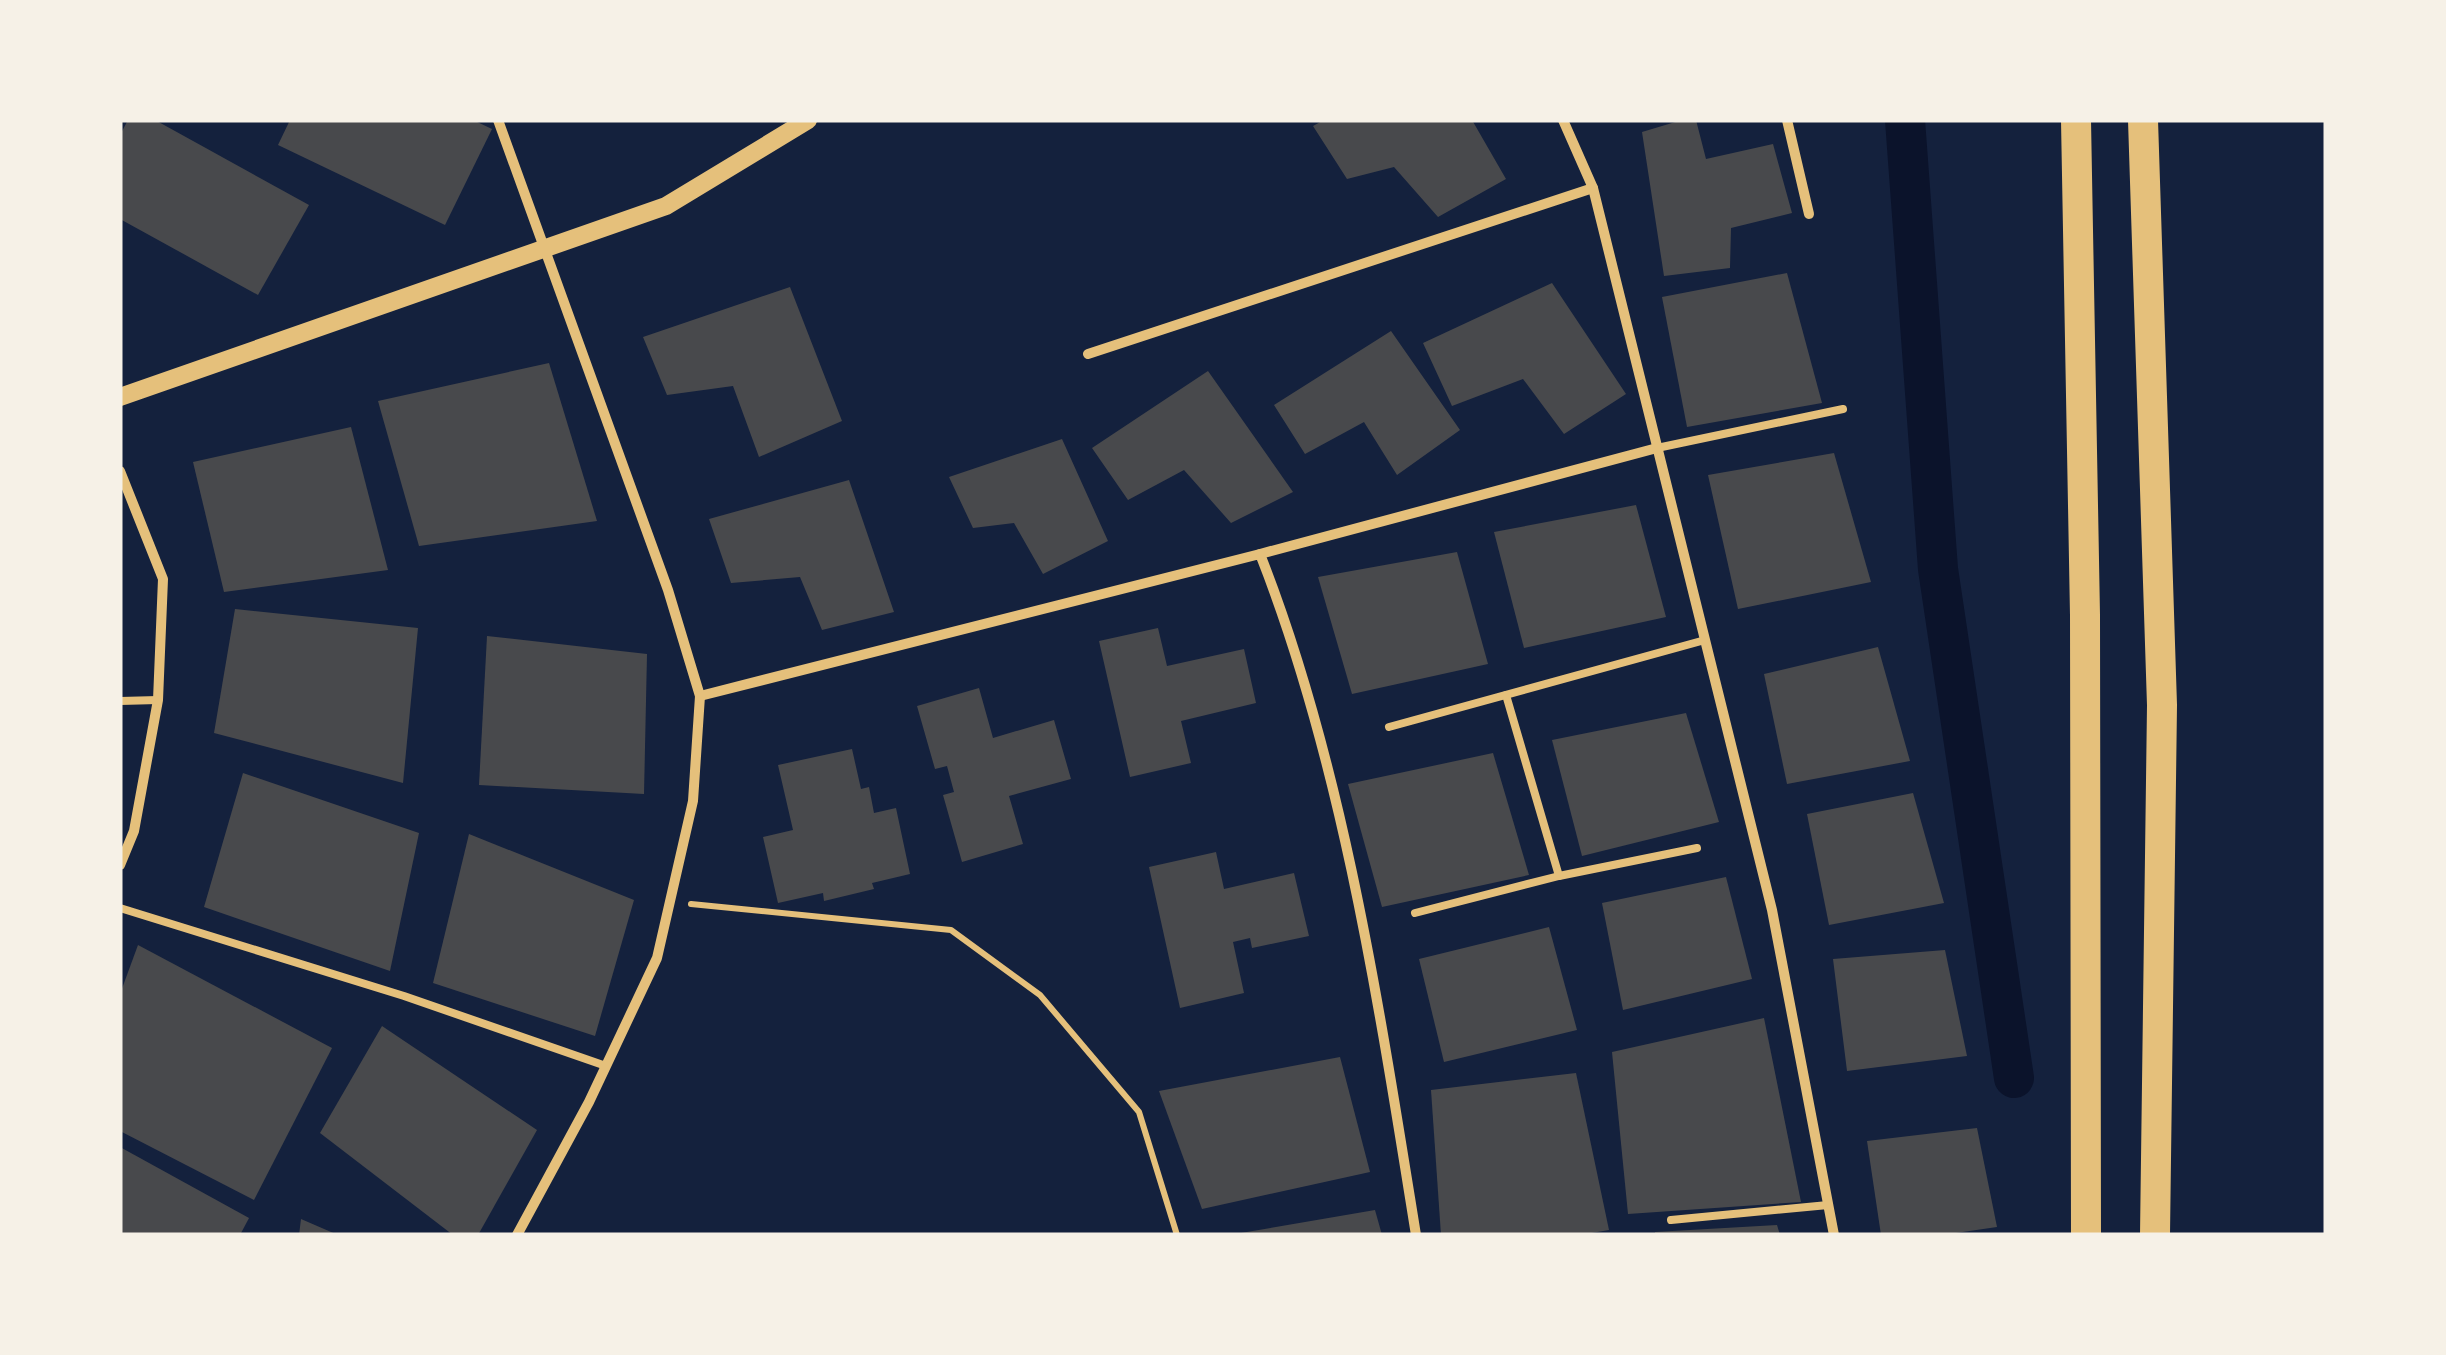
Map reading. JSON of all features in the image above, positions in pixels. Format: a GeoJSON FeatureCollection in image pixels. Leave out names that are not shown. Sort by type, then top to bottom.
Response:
{"type":"FeatureCollection","features":[{"type":"Feature","properties":{"kind":"highway"},"geometry":{"type":"LineString","coordinates":[[2076,120],[2085,634],[2086,1235]]}},
{"type":"Feature","properties":{"kind":"highway"},"geometry":{"type":"LineString","coordinates":[[2142,120],[2162,705],[2155,1235]]}},
{"type":"Feature","properties":{"kind":"street"},"geometry":{"type":"LineString","coordinates":[[498,120],[668,590],[700,696],[693,801],[657,958],[606,1066],[517,1235]]}},
{"type":"Feature","properties":{"kind":"street"},"geometry":{"type":"LineString","coordinates":[[120,397],[666,206],[808,120]]}},
{"type":"Feature","properties":{"kind":"street"},"geometry":{"type":"LineString","coordinates":[[1563,120],[1593,188],[1772,910],[1834,1235]]}},
{"type":"Feature","properties":{"kind":"street"},"geometry":{"type":"LineString","coordinates":[[1787,120],[1809,214]]}},
{"type":"Feature","properties":{"kind":"street"},"geometry":{"type":"LineString","coordinates":[[1088,354],[1593,188]]}},
{"type":"Feature","properties":{"kind":"street"},"geometry":{"type":"LineString","coordinates":[[700,696],[1260,554],[1657,448]]}},
{"type":"Feature","properties":{"kind":"street"},"geometry":{"type":"LineString","coordinates":[[120,471],[163,579],[158,700],[134,831],[120,865]]}},
{"type":"Feature","properties":{"kind":"street"},"geometry":{"type":"LineString","coordinates":[[1260,554],[1316,726],[1380,1013],[1416,1235]]}},
{"type":"Feature","properties":{"kind":"lane"},"geometry":{"type":"LineString","coordinates":[[1657,448],[1843,409]]}},
{"type":"Feature","properties":{"kind":"lane"},"geometry":{"type":"LineString","coordinates":[[1389,728],[1705,640]]}},
{"type":"Feature","properties":{"kind":"lane"},"geometry":{"type":"LineString","coordinates":[[1506,695],[1559,876]]}},
{"type":"Feature","properties":{"kind":"lane"},"geometry":{"type":"LineString","coordinates":[[120,702],[158,700]]}},
{"type":"Feature","properties":{"kind":"lane"},"geometry":{"type":"LineString","coordinates":[[1415,913],[1559,876],[1698,848]]}},
{"type":"Feature","properties":{"kind":"lane"},"geometry":{"type":"LineString","coordinates":[[120,908],[459,1014],[606,1066]]}},
{"type":"Feature","properties":{"kind":"lane"},"geometry":{"type":"LineString","coordinates":[[1671,1220],[1828,1205]]}},
{"type":"Feature","properties":{"kind":"path"},"geometry":{"type":"LineString","coordinates":[[670,902],[951,930],[1040,996],[1139,1112],[1177,1235]]}},
{"type":"Feature","properties":{"kind":"building"},"geometry":{"type":"Polygon","coordinates":[[[128,120],[155,120],[309,205],[258,295],[120,219],[120,135],[128,120]]]}},
{"type":"Feature","properties":{"kind":"building"},"geometry":{"type":"Polygon","coordinates":[[[290,120],[473,120],[492,129],[445,225],[278,145],[290,120]]]}},
{"type":"Feature","properties":{"kind":"building"},"geometry":{"type":"Polygon","coordinates":[[[1324,120],[1472,120],[1506,179],[1438,217],[1394,167],[1347,179],[1313,126],[1324,120]]]}},
{"type":"Feature","properties":{"kind":"building"},"geometry":{"type":"Polygon","coordinates":[[[1682,120],[1696,120],[1706,159],[1773,144],[1792,213],[1731,228],[1730,268],[1664,276],[1642,132],[1682,120]]]}},
{"type":"Feature","properties":{"kind":"building"},"geometry":{"type":"Polygon","coordinates":[[[1787,273],[1822,403],[1687,427],[1662,297],[1787,273]]]}},
{"type":"Feature","properties":{"kind":"building"},"geometry":{"type":"Polygon","coordinates":[[[1552,283],[1626,394],[1564,434],[1523,379],[1452,406],[1423,343],[1552,283]]]}},
{"type":"Feature","properties":{"kind":"building"},"geometry":{"type":"Polygon","coordinates":[[[790,287],[842,421],[759,457],[733,386],[667,395],[643,337],[790,287]]]}},
{"type":"Feature","properties":{"kind":"building"},"geometry":{"type":"Polygon","coordinates":[[[1391,331],[1460,430],[1397,475],[1364,422],[1305,454],[1274,405],[1391,331]]]}},
{"type":"Feature","properties":{"kind":"building"},"geometry":{"type":"Polygon","coordinates":[[[549,363],[597,521],[419,546],[378,401],[549,363]]]}},
{"type":"Feature","properties":{"kind":"building"},"geometry":{"type":"Polygon","coordinates":[[[1208,371],[1293,492],[1231,523],[1184,470],[1128,500],[1092,448],[1208,371]]]}},
{"type":"Feature","properties":{"kind":"building"},"geometry":{"type":"Polygon","coordinates":[[[351,427],[388,570],[224,592],[193,462],[351,427]]]}},
{"type":"Feature","properties":{"kind":"building"},"geometry":{"type":"Polygon","coordinates":[[[1062,439],[1108,541],[1043,574],[1014,523],[973,528],[949,477],[1062,439]]]}},
{"type":"Feature","properties":{"kind":"building"},"geometry":{"type":"Polygon","coordinates":[[[1834,453],[1871,582],[1738,609],[1708,475],[1834,453]]]}},
{"type":"Feature","properties":{"kind":"building"},"geometry":{"type":"Polygon","coordinates":[[[849,480],[894,612],[822,630],[800,577],[731,583],[709,519],[849,480]]]}},
{"type":"Feature","properties":{"kind":"building"},"geometry":{"type":"Polygon","coordinates":[[[1636,505],[1666,617],[1524,648],[1494,532],[1636,505]]]}},
{"type":"Feature","properties":{"kind":"building"},"geometry":{"type":"Polygon","coordinates":[[[1457,552],[1488,664],[1352,694],[1318,577],[1457,552]]]}},
{"type":"Feature","properties":{"kind":"building"},"geometry":{"type":"Polygon","coordinates":[[[235,609],[418,628],[403,783],[214,733],[235,609]]]}},
{"type":"Feature","properties":{"kind":"building"},"geometry":{"type":"Polygon","coordinates":[[[1158,628],[1167,666],[1244,649],[1256,703],[1181,721],[1191,763],[1130,777],[1099,641],[1158,628]]]}},
{"type":"Feature","properties":{"kind":"building"},"geometry":{"type":"Polygon","coordinates":[[[487,636],[647,654],[644,794],[479,785],[487,636]]]}},
{"type":"Feature","properties":{"kind":"building"},"geometry":{"type":"Polygon","coordinates":[[[1878,647],[1910,761],[1787,784],[1764,674],[1878,647]]]}},
{"type":"Feature","properties":{"kind":"building"},"geometry":{"type":"Polygon","coordinates":[[[979,688],[993,738],[1054,720],[1071,779],[1009,796],[1023,844],[962,862],[943,795],[954,792],[947,766],[935,769],[917,706],[979,688]]]}},
{"type":"Feature","properties":{"kind":"building"},"geometry":{"type":"Polygon","coordinates":[[[1686,713],[1719,822],[1582,856],[1552,740],[1686,713]]]}},
{"type":"Feature","properties":{"kind":"building"},"geometry":{"type":"Polygon","coordinates":[[[852,749],[861,789],[869,787],[874,813],[896,808],[910,874],[872,883],[874,889],[824,901],[823,893],[778,903],[763,837],[793,830],[778,765],[852,749]]]}},
{"type":"Feature","properties":{"kind":"building"},"geometry":{"type":"Polygon","coordinates":[[[1493,753],[1529,875],[1382,907],[1348,784],[1493,753]]]}},
{"type":"Feature","properties":{"kind":"building"},"geometry":{"type":"Polygon","coordinates":[[[243,773],[419,833],[390,971],[204,907],[243,773]]]}},
{"type":"Feature","properties":{"kind":"building"},"geometry":{"type":"Polygon","coordinates":[[[1913,793],[1944,903],[1829,925],[1807,814],[1913,793]]]}},
{"type":"Feature","properties":{"kind":"building"},"geometry":{"type":"Polygon","coordinates":[[[469,834],[634,900],[595,1036],[433,983],[469,834]]]}},
{"type":"Feature","properties":{"kind":"building"},"geometry":{"type":"Polygon","coordinates":[[[1216,852],[1224,889],[1294,873],[1309,936],[1252,948],[1250,938],[1233,942],[1244,993],[1180,1008],[1149,867],[1216,852]]]}},
{"type":"Feature","properties":{"kind":"building"},"geometry":{"type":"Polygon","coordinates":[[[1726,877],[1752,979],[1623,1010],[1602,903],[1726,877]]]}},
{"type":"Feature","properties":{"kind":"building"},"geometry":{"type":"Polygon","coordinates":[[[1549,927],[1577,1030],[1444,1062],[1419,959],[1549,927]]]}},
{"type":"Feature","properties":{"kind":"building"},"geometry":{"type":"Polygon","coordinates":[[[138,945],[332,1048],[254,1200],[120,1131],[120,994],[138,945]]]}},
{"type":"Feature","properties":{"kind":"building"},"geometry":{"type":"Polygon","coordinates":[[[1945,950],[1967,1056],[1847,1071],[1833,959],[1945,950]]]}},
{"type":"Feature","properties":{"kind":"building"},"geometry":{"type":"Polygon","coordinates":[[[1764,1018],[1801,1202],[1628,1214],[1612,1052],[1764,1018]]]}},
{"type":"Feature","properties":{"kind":"building"},"geometry":{"type":"Polygon","coordinates":[[[382,1026],[537,1130],[478,1235],[453,1235],[320,1133],[382,1026]]]}},
{"type":"Feature","properties":{"kind":"building"},"geometry":{"type":"Polygon","coordinates":[[[1340,1057],[1370,1172],[1202,1209],[1159,1091],[1340,1057]]]}},
{"type":"Feature","properties":{"kind":"building"},"geometry":{"type":"Polygon","coordinates":[[[1576,1073],[1609,1230],[1580,1235],[1441,1235],[1431,1090],[1576,1073]]]}},
{"type":"Feature","properties":{"kind":"building"},"geometry":{"type":"Polygon","coordinates":[[[1977,1128],[1997,1227],[1942,1235],[1881,1235],[1867,1141],[1977,1128]]]}},
{"type":"Feature","properties":{"kind":"building"},"geometry":{"type":"Polygon","coordinates":[[[120,1147],[249,1218],[240,1235],[120,1235],[120,1147]]]}},
{"type":"Feature","properties":{"kind":"building"},"geometry":{"type":"Polygon","coordinates":[[[1375,1210],[1382,1235],[1241,1235],[1241,1233],[1375,1210]]]}},
{"type":"Feature","properties":{"kind":"building"},"geometry":{"type":"Polygon","coordinates":[[[301,1219],[338,1235],[299,1235],[301,1219]]]}},
{"type":"Feature","properties":{"kind":"building"},"geometry":{"type":"Polygon","coordinates":[[[1777,1225],[1780,1235],[1655,1235],[1655,1232],[1777,1225]]]}},
{"type":"Feature","properties":{"kind":"waterway"},"geometry":{"type":"LineString","coordinates":[[1905,120],[1938,569],[2014,1078]]}}]}
